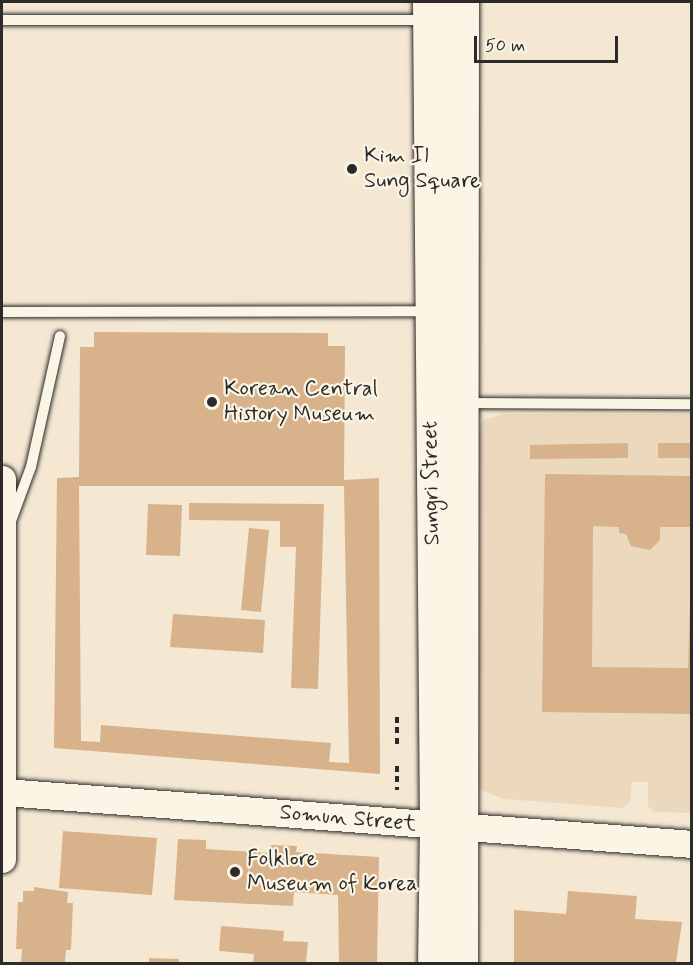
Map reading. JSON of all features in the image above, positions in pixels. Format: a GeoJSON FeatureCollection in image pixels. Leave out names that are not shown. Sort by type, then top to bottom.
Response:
{"type":"FeatureCollection","features":[{"type":"Feature","properties":{"kind":"main road","name":"Sungri Street"},"geometry":{"type":"LineString","coordinates":[[434,963],[450,827],[462,403],[462,2]]}},
{"type":"Feature","properties":{"kind":"main road","name":"Sungri Street"},"geometry":{"type":"LineString","coordinates":[[429,11],[431,311],[450,827],[461,963]]}},
{"type":"Feature","properties":{"kind":"street"},"geometry":{"type":"LineString","coordinates":[[2,479],[4,792],[2,859]]}},
{"type":"Feature","properties":{"kind":"street","name":"Somun Street"},"geometry":{"type":"LineString","coordinates":[[4,792],[692,844]]}},
{"type":"Feature","properties":{"kind":"lane"},"geometry":{"type":"LineString","coordinates":[[2,20],[429,11]]}},
{"type":"Feature","properties":{"kind":"lane"},"geometry":{"type":"LineString","coordinates":[[2,312],[431,311]]}},
{"type":"Feature","properties":{"kind":"lane"},"geometry":{"type":"LineString","coordinates":[[2,544],[31,467],[60,336]]}},
{"type":"Feature","properties":{"kind":"lane"},"geometry":{"type":"LineString","coordinates":[[462,403],[692,404]]}},
{"type":"Feature","properties":{"kind":"path"},"geometry":{"type":"LineString","coordinates":[[397,716],[397,744]]}},
{"type":"Feature","properties":{"kind":"path"},"geometry":{"type":"LineString","coordinates":[[397,765],[397,789]]}},
{"type":"Feature","properties":{"kind":"shaded area"},"geometry":{"type":"Polygon","coordinates":[[[505,414],[691,414],[691,813],[654,812],[648,806],[648,782],[632,782],[630,802],[623,808],[504,799],[478,789],[475,778],[479,434],[483,420],[505,414]]]}},
{"type":"Feature","properties":{"kind":"building","name":"Korean Central History Museum"},"geometry":{"type":"Polygon","coordinates":[[[94,332],[328,333],[328,346],[345,346],[344,480],[379,478],[380,774],[54,748],[57,478],[79,477],[80,347],[94,347],[94,332]],[[79,486],[81,741],[100,742],[101,725],[331,743],[329,762],[349,763],[344,486],[79,486]]]}},
{"type":"Feature","properties":{"kind":"building"},"geometry":{"type":"Polygon","coordinates":[[[628,443],[628,458],[530,459],[530,445],[628,443]]]}},
{"type":"Feature","properties":{"kind":"building"},"geometry":{"type":"Polygon","coordinates":[[[658,443],[692,443],[692,458],[658,458],[658,443]]]}},
{"type":"Feature","properties":{"kind":"building"},"geometry":{"type":"Polygon","coordinates":[[[545,474],[692,476],[692,527],[660,527],[660,540],[650,550],[631,546],[626,534],[619,533],[619,527],[593,526],[592,667],[688,668],[692,530],[692,714],[542,712],[545,474]]]}},
{"type":"Feature","properties":{"kind":"building"},"geometry":{"type":"Polygon","coordinates":[[[189,503],[324,504],[318,689],[291,688],[296,547],[280,547],[280,521],[189,520],[189,503]]]}},
{"type":"Feature","properties":{"kind":"building"},"geometry":{"type":"Polygon","coordinates":[[[148,504],[182,505],[180,556],[146,555],[148,504]]]}},
{"type":"Feature","properties":{"kind":"building"},"geometry":{"type":"Polygon","coordinates":[[[249,528],[269,530],[261,612],[241,610],[249,528]]]}},
{"type":"Feature","properties":{"kind":"building"},"geometry":{"type":"Polygon","coordinates":[[[173,614],[265,620],[263,653],[170,647],[173,614]]]}},
{"type":"Feature","properties":{"kind":"building"},"geometry":{"type":"Polygon","coordinates":[[[63,831],[157,838],[152,895],[59,888],[63,831]]]}},
{"type":"Feature","properties":{"kind":"building"},"geometry":{"type":"Polygon","coordinates":[[[178,839],[206,840],[206,849],[271,853],[271,845],[297,846],[296,852],[379,857],[377,963],[339,963],[338,895],[294,892],[293,906],[174,900],[178,839]]]}},
{"type":"Feature","properties":{"kind":"building"},"geometry":{"type":"Polygon","coordinates":[[[34,887],[68,892],[67,903],[73,903],[71,950],[66,950],[65,963],[21,963],[22,949],[16,949],[18,902],[23,902],[23,891],[34,891],[34,887]]]}},
{"type":"Feature","properties":{"kind":"building"},"geometry":{"type":"Polygon","coordinates":[[[568,891],[637,896],[635,919],[682,922],[676,963],[514,963],[514,910],[566,914],[568,891]]]}},
{"type":"Feature","properties":{"kind":"building"},"geometry":{"type":"Polygon","coordinates":[[[221,926],[284,931],[283,941],[308,942],[306,963],[253,963],[254,954],[219,951],[221,926]]]}},
{"type":"Feature","properties":{"kind":"building"},"geometry":{"type":"Polygon","coordinates":[[[149,958],[179,959],[179,963],[149,963],[149,958]]]}},
{"type":"Feature","properties":{"kind":"place","name":"Kim Il Sung Square"},"geometry":{"type":"Point","coordinates":[352,169]}},
{"type":"Feature","properties":{"kind":"place","name":"Korean Central History Museum"},"geometry":{"type":"Point","coordinates":[212,402]}},
{"type":"Feature","properties":{"kind":"place","name":"Folklore Museum of Korea"},"geometry":{"type":"Point","coordinates":[235,872]}}]}
